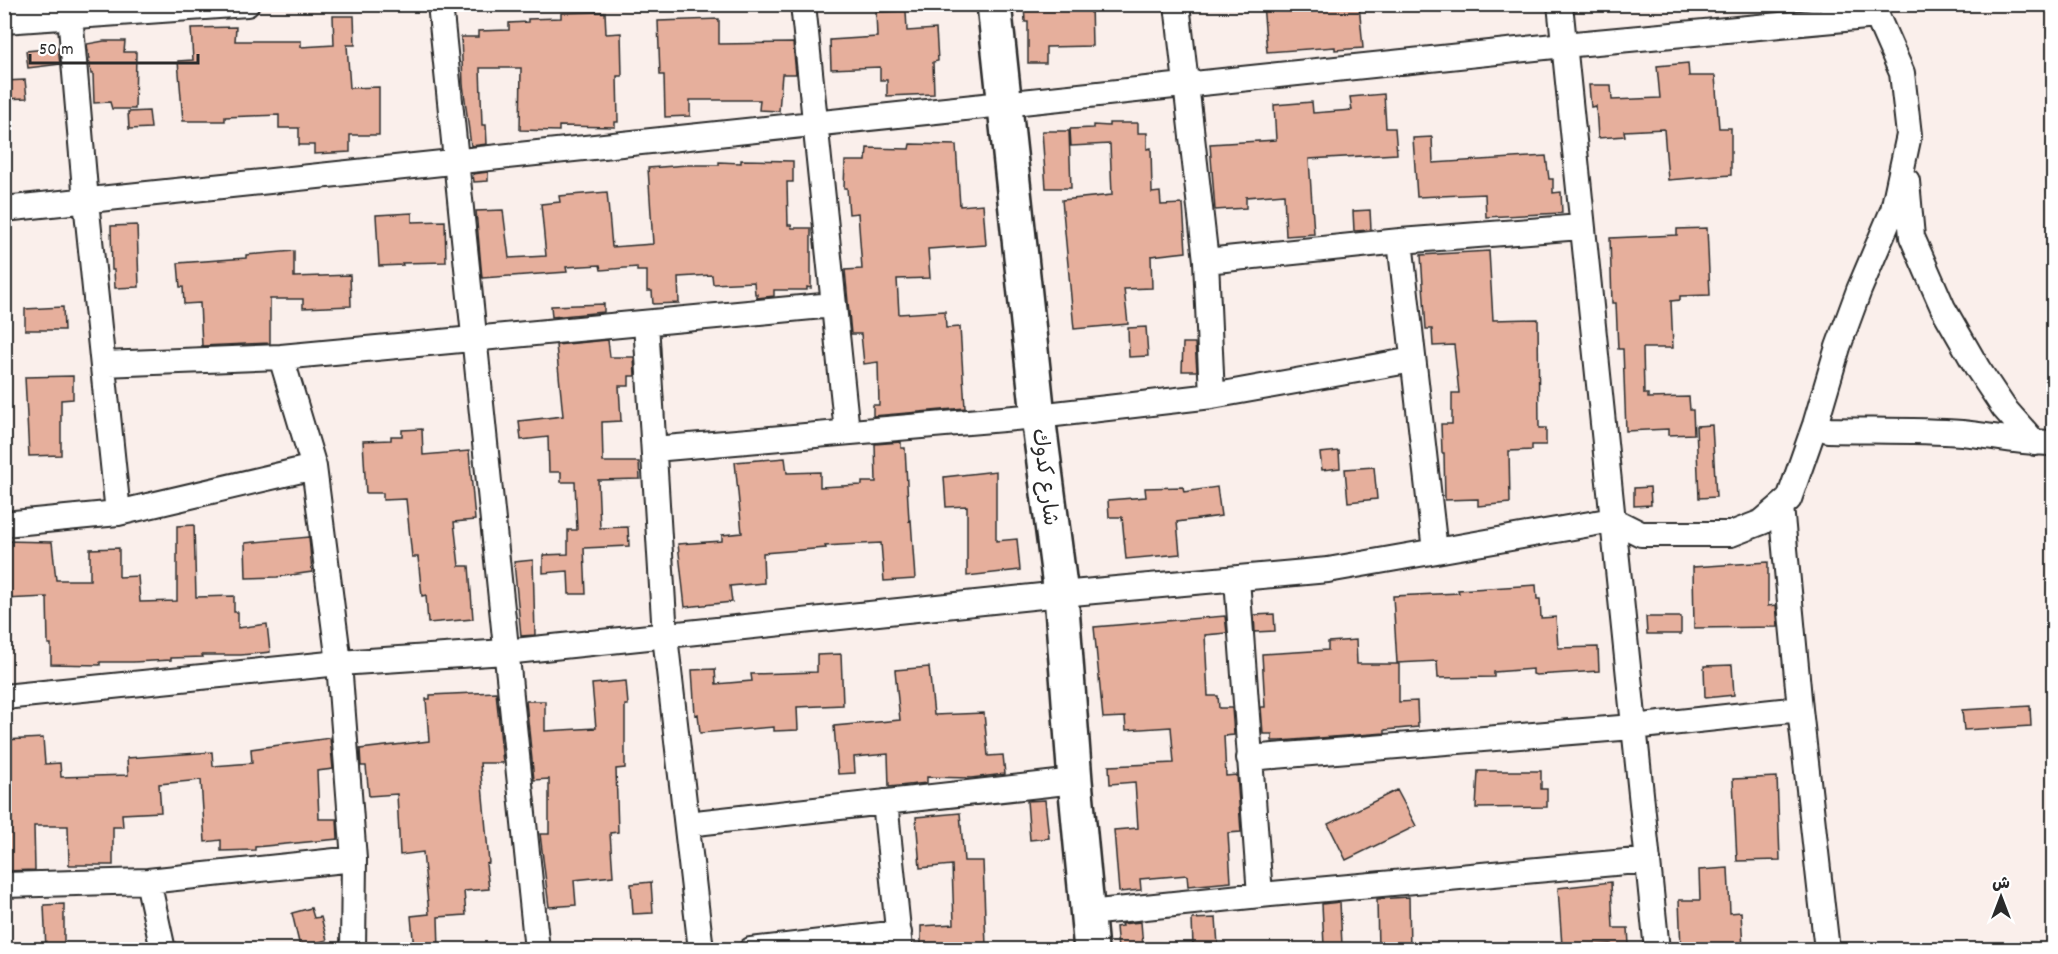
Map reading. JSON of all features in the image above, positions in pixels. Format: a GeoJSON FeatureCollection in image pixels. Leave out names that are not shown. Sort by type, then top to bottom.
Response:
{"type":"FeatureCollection","features":[{"type":"Feature","properties":{"kind":"street"},"geometry":{"type":"LineString","coordinates":[[4,21],[247,4]]}},
{"type":"Feature","properties":{"kind":"street"},"geometry":{"type":"LineString","coordinates":[[440,4],[537,950]]}},
{"type":"Feature","properties":{"kind":"street"},"geometry":{"type":"LineString","coordinates":[[803,4],[847,432]]}},
{"type":"Feature","properties":{"kind":"street","name":"شارع كدوك"},"geometry":{"type":"LineString","coordinates":[[994,4],[1038,416],[1061,594],[1091,950]]}},
{"type":"Feature","properties":{"kind":"street"},"geometry":{"type":"LineString","coordinates":[[1177,4],[1206,261],[1212,396]]}},
{"type":"Feature","properties":{"kind":"street"},"geometry":{"type":"LineString","coordinates":[[1560,4],[1581,227],[1657,950]]}},
{"type":"Feature","properties":{"kind":"street"},"geometry":{"type":"LineString","coordinates":[[4,209],[1564,45],[1876,10],[1902,73],[1909,135],[1906,183],[1912,237],[1943,308],[1978,369],[2004,408],[2044,443]]}},
{"type":"Feature","properties":{"kind":"street"},"geometry":{"type":"LineString","coordinates":[[70,15],[86,201],[118,513]]}},
{"type":"Feature","properties":{"kind":"street"},"geometry":{"type":"LineString","coordinates":[[4,697],[339,663],[506,652],[1061,594],[1328,570],[1612,520],[1641,534],[1731,534],[1762,522],[1789,499],[1842,338],[1893,210],[1909,135]]}},
{"type":"Feature","properties":{"kind":"street"},"geometry":{"type":"LineString","coordinates":[[1206,261],[1400,241],[1581,227]]}},
{"type":"Feature","properties":{"kind":"street"},"geometry":{"type":"LineString","coordinates":[[1400,241],[1435,551]]}},
{"type":"Feature","properties":{"kind":"street"},"geometry":{"type":"LineString","coordinates":[[103,364],[280,357],[833,305]]}},
{"type":"Feature","properties":{"kind":"street"},"geometry":{"type":"LineString","coordinates":[[646,323],[665,636],[701,950]]}},
{"type":"Feature","properties":{"kind":"street"},"geometry":{"type":"LineString","coordinates":[[280,357],[314,467],[339,663],[354,859],[353,950]]}},
{"type":"Feature","properties":{"kind":"street"},"geometry":{"type":"LineString","coordinates":[[654,449],[1038,416],[1212,396],[1413,360]]}},
{"type":"Feature","properties":{"kind":"street"},"geometry":{"type":"LineString","coordinates":[[1815,425],[1828,430],[1931,431],[2044,443]]}},
{"type":"Feature","properties":{"kind":"street"},"geometry":{"type":"LineString","coordinates":[[4,524],[118,513],[314,467]]}},
{"type":"Feature","properties":{"kind":"street"},"geometry":{"type":"LineString","coordinates":[[1781,506],[1800,709],[1827,950]]}},
{"type":"Feature","properties":{"kind":"street"},"geometry":{"type":"LineString","coordinates":[[1237,579],[1260,895]]}},
{"type":"Feature","properties":{"kind":"street"},"geometry":{"type":"LineString","coordinates":[[1249,758],[1633,727],[1800,709]]}},
{"type":"Feature","properties":{"kind":"street"},"geometry":{"type":"LineString","coordinates":[[687,824],[1075,781]]}},
{"type":"Feature","properties":{"kind":"street"},"geometry":{"type":"LineString","coordinates":[[751,950],[899,941],[885,802]]}},
{"type":"Feature","properties":{"kind":"street"},"geometry":{"type":"LineString","coordinates":[[4,885],[148,881],[354,859]]}},
{"type":"Feature","properties":{"kind":"street"},"geometry":{"type":"LineString","coordinates":[[1088,913],[1648,860]]}},
{"type":"Feature","properties":{"kind":"street"},"geometry":{"type":"LineString","coordinates":[[148,881],[163,950]]}},
{"type":"Feature","properties":{"kind":"building"},"geometry":{"type":"Polygon","coordinates":[[[1024,4],[1091,4],[1092,46],[1046,47],[1046,63],[1028,63],[1028,22],[1025,22],[1024,4]]]}},
{"type":"Feature","properties":{"kind":"building"},"geometry":{"type":"Polygon","coordinates":[[[1263,4],[1359,4],[1363,48],[1335,50],[1335,47],[1267,52],[1263,4]]]}},
{"type":"Feature","properties":{"kind":"building"},"geometry":{"type":"Polygon","coordinates":[[[906,11],[907,31],[936,29],[938,61],[933,62],[934,94],[887,96],[887,80],[880,80],[880,67],[831,69],[830,40],[877,37],[876,12],[906,11]]]}},
{"type":"Feature","properties":{"kind":"building"},"geometry":{"type":"Polygon","coordinates":[[[605,12],[606,34],[621,33],[622,76],[617,76],[618,122],[615,122],[615,127],[559,126],[559,131],[520,130],[521,68],[480,68],[482,125],[486,125],[487,144],[471,146],[463,84],[461,37],[478,37],[478,31],[509,30],[509,23],[528,22],[528,19],[561,18],[561,13],[605,12]]]}},
{"type":"Feature","properties":{"kind":"building"},"geometry":{"type":"Polygon","coordinates":[[[333,16],[354,16],[355,45],[347,45],[350,88],[379,87],[379,135],[350,135],[350,152],[314,154],[314,145],[299,145],[299,128],[279,128],[279,115],[225,117],[225,121],[183,121],[178,61],[193,60],[191,28],[236,27],[235,41],[301,41],[301,47],[334,45],[333,16]]]}},
{"type":"Feature","properties":{"kind":"building"},"geometry":{"type":"Polygon","coordinates":[[[719,19],[719,44],[793,43],[796,74],[782,74],[779,111],[759,110],[760,100],[690,100],[690,116],[665,117],[664,75],[660,75],[658,21],[719,19]]]}},
{"type":"Feature","properties":{"kind":"building"},"geometry":{"type":"Polygon","coordinates":[[[125,41],[124,52],[136,52],[135,109],[112,109],[110,102],[94,103],[93,74],[91,74],[87,44],[125,41]]]}},
{"type":"Feature","properties":{"kind":"building"},"geometry":{"type":"Polygon","coordinates":[[[58,48],[60,64],[28,68],[26,51],[58,48]]]}},
{"type":"Feature","properties":{"kind":"building"},"geometry":{"type":"Polygon","coordinates":[[[1688,63],[1689,76],[1715,76],[1719,128],[1731,128],[1731,175],[1668,180],[1664,129],[1624,131],[1625,136],[1598,138],[1596,106],[1591,107],[1589,85],[1611,85],[1612,100],[1660,98],[1657,66],[1688,63]]]}},
{"type":"Feature","properties":{"kind":"building"},"geometry":{"type":"Polygon","coordinates":[[[25,80],[27,98],[4,99],[4,81],[25,80]]]}},
{"type":"Feature","properties":{"kind":"building"},"geometry":{"type":"Polygon","coordinates":[[[1384,94],[1386,128],[1395,128],[1397,154],[1309,159],[1314,234],[1286,236],[1284,194],[1246,197],[1246,208],[1215,210],[1210,144],[1276,140],[1274,105],[1312,102],[1313,113],[1352,110],[1350,97],[1384,94]]]}},
{"type":"Feature","properties":{"kind":"building"},"geometry":{"type":"Polygon","coordinates":[[[149,111],[151,128],[129,129],[128,112],[149,111]]]}},
{"type":"Feature","properties":{"kind":"building"},"geometry":{"type":"Polygon","coordinates":[[[1109,123],[1138,123],[1138,133],[1147,133],[1147,149],[1151,148],[1152,193],[1160,192],[1161,205],[1183,204],[1186,252],[1151,256],[1152,288],[1124,289],[1128,324],[1074,329],[1062,200],[1112,195],[1110,144],[1071,146],[1070,129],[1093,128],[1093,125],[1109,126],[1109,123]]]}},
{"type":"Feature","properties":{"kind":"building"},"geometry":{"type":"Polygon","coordinates":[[[1042,131],[1069,131],[1071,188],[1046,188],[1042,131]]]}},
{"type":"Feature","properties":{"kind":"building"},"geometry":{"type":"Polygon","coordinates":[[[1432,137],[1433,163],[1546,156],[1549,179],[1553,179],[1553,193],[1561,192],[1562,213],[1486,217],[1485,194],[1417,197],[1413,138],[1432,137]]]}},
{"type":"Feature","properties":{"kind":"building"},"geometry":{"type":"Polygon","coordinates":[[[910,144],[956,145],[960,206],[983,204],[986,245],[928,249],[930,278],[897,279],[899,314],[945,311],[946,328],[960,327],[965,408],[873,416],[873,405],[879,405],[878,362],[864,364],[861,334],[851,334],[845,270],[862,269],[858,213],[849,214],[847,188],[844,188],[845,161],[866,161],[867,148],[909,149],[910,144]]]}},
{"type":"Feature","properties":{"kind":"building"},"geometry":{"type":"Polygon","coordinates":[[[741,160],[793,161],[793,182],[787,182],[788,225],[792,228],[811,228],[811,288],[774,290],[774,296],[757,298],[754,282],[713,284],[712,275],[678,277],[679,303],[653,304],[652,291],[647,291],[647,271],[637,271],[637,267],[601,270],[600,265],[566,267],[567,272],[482,278],[476,211],[503,210],[509,258],[546,256],[541,204],[560,202],[559,196],[607,192],[612,247],[653,244],[648,168],[719,165],[719,162],[741,163],[741,160]]]}},
{"type":"Feature","properties":{"kind":"building"},"geometry":{"type":"Polygon","coordinates":[[[488,172],[488,181],[474,182],[473,174],[488,172]]]}},
{"type":"Feature","properties":{"kind":"building"},"geometry":{"type":"Polygon","coordinates":[[[1370,210],[1371,230],[1354,231],[1353,211],[1370,210]]]}},
{"type":"Feature","properties":{"kind":"building"},"geometry":{"type":"Polygon","coordinates":[[[412,213],[412,222],[445,221],[446,262],[379,266],[376,215],[412,213]]]}},
{"type":"Feature","properties":{"kind":"building"},"geometry":{"type":"Polygon","coordinates":[[[137,225],[139,287],[115,288],[114,270],[112,270],[111,226],[137,225]]]}},
{"type":"Feature","properties":{"kind":"building"},"geometry":{"type":"Polygon","coordinates":[[[1707,228],[1710,295],[1680,296],[1680,300],[1671,301],[1673,348],[1643,348],[1644,394],[1648,394],[1648,398],[1689,397],[1690,410],[1693,410],[1694,434],[1668,435],[1668,429],[1626,431],[1623,349],[1618,349],[1616,303],[1612,303],[1610,238],[1677,235],[1677,229],[1707,228]]]}},
{"type":"Feature","properties":{"kind":"building"},"geometry":{"type":"Polygon","coordinates":[[[294,251],[294,277],[350,275],[351,306],[303,308],[303,299],[270,299],[270,343],[202,346],[200,303],[184,304],[178,263],[246,258],[246,255],[294,251]]]}},
{"type":"Feature","properties":{"kind":"building"},"geometry":{"type":"Polygon","coordinates":[[[1489,251],[1493,320],[1538,319],[1539,428],[1546,428],[1546,445],[1532,445],[1532,450],[1509,451],[1510,503],[1478,506],[1478,499],[1445,500],[1441,424],[1452,424],[1452,393],[1459,393],[1454,345],[1433,346],[1432,329],[1426,329],[1421,255],[1489,251]]]}},
{"type":"Feature","properties":{"kind":"building"},"geometry":{"type":"Polygon","coordinates":[[[604,304],[604,312],[552,317],[551,306],[604,304]]]}},
{"type":"Feature","properties":{"kind":"building"},"geometry":{"type":"Polygon","coordinates":[[[63,307],[64,330],[25,330],[25,309],[63,307]]]}},
{"type":"Feature","properties":{"kind":"building"},"geometry":{"type":"Polygon","coordinates":[[[1146,327],[1148,356],[1129,357],[1128,328],[1146,327]]]}},
{"type":"Feature","properties":{"kind":"building"},"geometry":{"type":"Polygon","coordinates":[[[608,340],[610,357],[634,357],[635,376],[629,376],[629,386],[619,386],[621,421],[602,422],[603,462],[639,462],[640,479],[598,480],[600,528],[628,527],[629,546],[584,548],[586,594],[569,594],[568,571],[543,573],[543,555],[568,554],[568,530],[577,530],[575,482],[561,482],[561,472],[549,472],[548,437],[521,440],[519,421],[563,416],[556,345],[608,340]]]}},
{"type":"Feature","properties":{"kind":"building"},"geometry":{"type":"Polygon","coordinates":[[[1183,343],[1195,343],[1197,371],[1182,371],[1183,343]]]}},
{"type":"Feature","properties":{"kind":"building"},"geometry":{"type":"Polygon","coordinates":[[[73,376],[73,399],[61,400],[61,455],[29,456],[25,377],[73,376]]]}},
{"type":"Feature","properties":{"kind":"building"},"geometry":{"type":"Polygon","coordinates":[[[1712,425],[1716,497],[1699,498],[1696,426],[1712,425]]]}},
{"type":"Feature","properties":{"kind":"building"},"geometry":{"type":"Polygon","coordinates":[[[422,429],[423,455],[469,451],[475,520],[454,522],[459,566],[469,566],[473,619],[428,623],[426,595],[422,596],[418,557],[412,557],[406,499],[383,500],[383,493],[366,493],[363,441],[391,440],[391,436],[402,436],[402,430],[422,429]]]}},
{"type":"Feature","properties":{"kind":"building"},"geometry":{"type":"Polygon","coordinates":[[[901,442],[901,448],[905,448],[915,579],[884,581],[881,543],[763,553],[764,583],[730,586],[732,602],[685,607],[678,544],[722,541],[722,535],[742,533],[735,462],[785,458],[787,473],[820,472],[820,487],[862,485],[862,482],[876,482],[875,444],[901,442]]]}},
{"type":"Feature","properties":{"kind":"building"},"geometry":{"type":"Polygon","coordinates":[[[1339,451],[1340,468],[1322,470],[1320,453],[1339,451]]]}},
{"type":"Feature","properties":{"kind":"building"},"geometry":{"type":"Polygon","coordinates":[[[1374,467],[1377,499],[1348,502],[1345,469],[1374,467]]]}},
{"type":"Feature","properties":{"kind":"building"},"geometry":{"type":"Polygon","coordinates":[[[996,471],[996,541],[1017,539],[1020,570],[967,576],[967,506],[946,507],[944,477],[996,471]]]}},
{"type":"Feature","properties":{"kind":"building"},"geometry":{"type":"Polygon","coordinates":[[[1183,487],[1184,492],[1217,487],[1221,516],[1177,522],[1180,554],[1126,559],[1122,517],[1109,517],[1108,500],[1146,497],[1145,488],[1183,487]]]}},
{"type":"Feature","properties":{"kind":"building"},"geometry":{"type":"Polygon","coordinates":[[[1650,487],[1651,505],[1634,506],[1634,488],[1650,487]]]}},
{"type":"Feature","properties":{"kind":"building"},"geometry":{"type":"Polygon","coordinates":[[[194,525],[196,597],[234,596],[234,612],[238,612],[238,628],[267,624],[270,652],[202,655],[203,657],[171,658],[171,660],[100,662],[100,665],[51,664],[51,644],[48,644],[47,597],[4,599],[4,541],[52,542],[56,580],[90,580],[90,549],[119,548],[119,577],[138,576],[140,602],[177,601],[177,526],[194,525]]]}},
{"type":"Feature","properties":{"kind":"building"},"geometry":{"type":"Polygon","coordinates":[[[309,537],[312,572],[277,577],[246,578],[245,543],[309,537]]]}},
{"type":"Feature","properties":{"kind":"building"},"geometry":{"type":"Polygon","coordinates":[[[533,560],[535,635],[521,636],[514,562],[533,560]]]}},
{"type":"Feature","properties":{"kind":"building"},"geometry":{"type":"Polygon","coordinates":[[[1768,562],[1768,606],[1776,605],[1778,627],[1694,628],[1693,567],[1768,562]]]}},
{"type":"Feature","properties":{"kind":"building"},"geometry":{"type":"Polygon","coordinates":[[[1536,585],[1537,599],[1540,599],[1541,618],[1556,617],[1558,648],[1598,647],[1599,671],[1536,675],[1533,674],[1533,669],[1494,672],[1494,677],[1438,678],[1437,661],[1397,663],[1393,596],[1459,593],[1458,590],[1536,585]]]}},
{"type":"Feature","properties":{"kind":"building"},"geometry":{"type":"Polygon","coordinates":[[[1274,614],[1275,631],[1255,632],[1254,615],[1274,614]]]}},
{"type":"Feature","properties":{"kind":"building"},"geometry":{"type":"Polygon","coordinates":[[[1225,616],[1227,633],[1205,635],[1208,696],[1218,696],[1219,708],[1232,708],[1234,735],[1224,736],[1226,776],[1237,775],[1241,832],[1228,833],[1231,882],[1188,886],[1187,875],[1140,879],[1141,890],[1119,892],[1114,830],[1138,828],[1135,782],[1110,784],[1109,766],[1174,763],[1171,727],[1126,730],[1125,717],[1103,718],[1094,627],[1225,616]]]}},
{"type":"Feature","properties":{"kind":"building"},"geometry":{"type":"Polygon","coordinates":[[[1646,617],[1681,617],[1681,634],[1647,634],[1646,617]]]}},
{"type":"Feature","properties":{"kind":"building"},"geometry":{"type":"Polygon","coordinates":[[[1356,640],[1357,664],[1399,664],[1399,702],[1417,701],[1418,727],[1385,730],[1385,733],[1280,741],[1272,741],[1272,734],[1263,734],[1261,707],[1265,707],[1262,654],[1328,650],[1328,642],[1356,640]]]}},
{"type":"Feature","properties":{"kind":"building"},"geometry":{"type":"Polygon","coordinates":[[[841,654],[843,705],[797,707],[798,730],[774,731],[774,727],[700,733],[698,714],[695,715],[692,670],[715,669],[716,684],[752,681],[751,674],[817,672],[817,655],[841,654]]]}},
{"type":"Feature","properties":{"kind":"building"},"geometry":{"type":"Polygon","coordinates":[[[1732,665],[1734,695],[1705,698],[1704,666],[1732,665]]]}},
{"type":"Feature","properties":{"kind":"building"},"geometry":{"type":"Polygon","coordinates":[[[929,667],[934,715],[984,713],[988,756],[1003,755],[1005,774],[971,778],[927,777],[927,783],[889,787],[888,754],[854,757],[855,773],[838,774],[834,726],[900,720],[895,670],[929,667]]]}},
{"type":"Feature","properties":{"kind":"building"},"geometry":{"type":"Polygon","coordinates":[[[626,681],[628,705],[625,705],[625,768],[616,769],[618,832],[610,833],[613,876],[574,880],[576,905],[549,907],[540,834],[549,834],[549,779],[534,780],[526,701],[545,701],[545,731],[596,728],[592,684],[626,681]]]}},
{"type":"Feature","properties":{"kind":"building"},"geometry":{"type":"Polygon","coordinates":[[[496,692],[503,763],[480,763],[489,863],[486,864],[489,889],[464,891],[466,915],[438,917],[439,950],[414,950],[411,916],[429,914],[423,852],[400,855],[397,794],[369,796],[366,766],[361,766],[360,749],[429,741],[426,699],[430,699],[430,695],[496,692]]]}},
{"type":"Feature","properties":{"kind":"building"},"geometry":{"type":"Polygon","coordinates":[[[2030,706],[2031,726],[1964,730],[1962,710],[2030,706]]]}},
{"type":"Feature","properties":{"kind":"building"},"geometry":{"type":"Polygon","coordinates":[[[43,738],[45,764],[60,763],[61,777],[128,775],[127,758],[212,752],[213,766],[252,763],[251,749],[330,738],[333,769],[317,771],[319,819],[337,819],[338,839],[255,847],[255,850],[221,851],[221,840],[205,842],[201,780],[159,784],[161,812],[122,814],[123,827],[113,827],[113,865],[69,865],[68,826],[34,826],[35,870],[4,871],[4,740],[43,738]]]}},
{"type":"Feature","properties":{"kind":"building"},"geometry":{"type":"Polygon","coordinates":[[[1478,771],[1541,771],[1541,789],[1547,789],[1547,807],[1476,808],[1478,771]]]}},
{"type":"Feature","properties":{"kind":"building"},"geometry":{"type":"Polygon","coordinates":[[[1777,777],[1780,860],[1737,861],[1733,779],[1777,777]]]}},
{"type":"Feature","properties":{"kind":"building"},"geometry":{"type":"Polygon","coordinates":[[[1397,790],[1416,826],[1346,860],[1328,824],[1397,790]]]}},
{"type":"Feature","properties":{"kind":"building"},"geometry":{"type":"Polygon","coordinates":[[[1045,800],[1049,838],[1030,840],[1027,801],[1045,800]]]}},
{"type":"Feature","properties":{"kind":"building"},"geometry":{"type":"Polygon","coordinates":[[[960,813],[964,861],[983,861],[986,947],[985,950],[921,950],[921,926],[954,924],[952,865],[920,868],[916,817],[960,813]]]}},
{"type":"Feature","properties":{"kind":"building"},"geometry":{"type":"Polygon","coordinates":[[[1728,868],[1730,913],[1741,912],[1743,950],[1681,950],[1679,900],[1700,900],[1699,870],[1728,868]]]}},
{"type":"Feature","properties":{"kind":"building"},"geometry":{"type":"Polygon","coordinates":[[[651,882],[653,913],[633,914],[631,884],[651,882]]]}},
{"type":"Feature","properties":{"kind":"building"},"geometry":{"type":"Polygon","coordinates":[[[1611,882],[1613,928],[1628,928],[1629,945],[1562,946],[1558,888],[1611,882]]]}},
{"type":"Feature","properties":{"kind":"building"},"geometry":{"type":"Polygon","coordinates":[[[1409,897],[1410,950],[1378,950],[1377,899],[1409,897]]]}},
{"type":"Feature","properties":{"kind":"building"},"geometry":{"type":"Polygon","coordinates":[[[1340,902],[1342,946],[1324,946],[1322,904],[1340,902]]]}},
{"type":"Feature","properties":{"kind":"building"},"geometry":{"type":"Polygon","coordinates":[[[64,904],[64,950],[46,950],[44,905],[64,904]]]}},
{"type":"Feature","properties":{"kind":"building"},"geometry":{"type":"Polygon","coordinates":[[[311,908],[314,918],[321,917],[327,940],[300,947],[292,913],[311,908]]]}},
{"type":"Feature","properties":{"kind":"building"},"geometry":{"type":"Polygon","coordinates":[[[1216,918],[1218,945],[1193,946],[1192,919],[1216,918]]]}},
{"type":"Feature","properties":{"kind":"building"},"geometry":{"type":"Polygon","coordinates":[[[1141,922],[1143,947],[1118,949],[1116,927],[1122,926],[1121,924],[1141,922]]]}}]}
